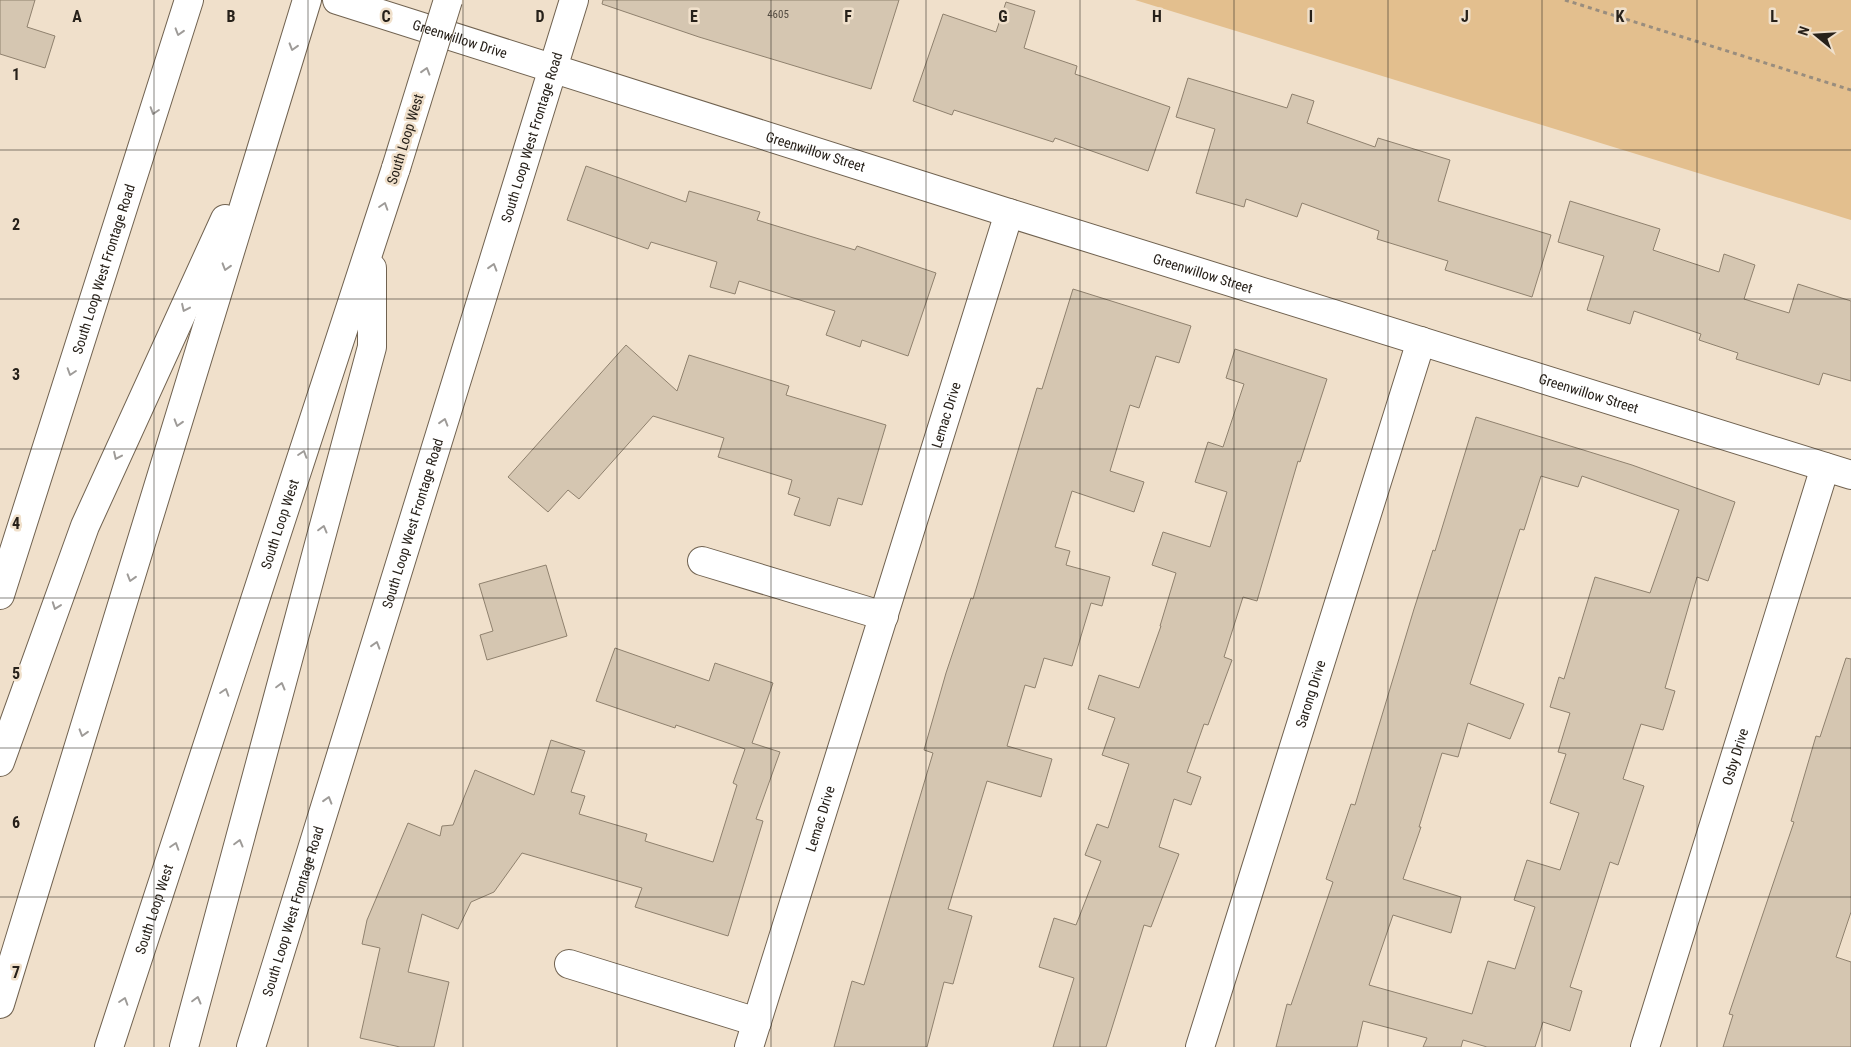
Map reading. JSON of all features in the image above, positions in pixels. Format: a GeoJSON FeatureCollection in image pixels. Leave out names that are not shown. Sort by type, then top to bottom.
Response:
{"type":"FeatureCollection","features":[{"type":"Feature","properties":{"kind":"main road","name":"South Loop West Frontage Road"},"geometry":{"type":"LineString","coordinates":[[0,595],[189,0]]}},
{"type":"Feature","properties":{"kind":"main road"},"geometry":{"type":"LineString","coordinates":[[0,1004],[307,0]]}},
{"type":"Feature","properties":{"kind":"main road","name":"Greenwillow Drive"},"geometry":{"type":"LineString","coordinates":[[337,0],[554,68]]}},
{"type":"Feature","properties":{"kind":"main road","name":"South Loop West"},"geometry":{"type":"LineString","coordinates":[[109,1047],[396,168],[448,0]]}},
{"type":"Feature","properties":{"kind":"main road","name":"South Loop West Frontage Road"},"geometry":{"type":"LineString","coordinates":[[251,1047],[574,0]]}},
{"type":"Feature","properties":{"kind":"main road","name":"Greenwillow Street"},"geometry":{"type":"LineString","coordinates":[[554,68],[1009,213],[1851,475]]}},
{"type":"Feature","properties":{"kind":"main road"},"geometry":{"type":"LineString","coordinates":[[0,762],[85,526],[271,120]]}},
{"type":"Feature","properties":{"kind":"main road","name":"Lemac Drive"},"geometry":{"type":"LineString","coordinates":[[569,964],[753,1035],[1009,213]]}},
{"type":"Feature","properties":{"kind":"main road"},"geometry":{"type":"LineString","coordinates":[[184,1047],[372,347],[371,245]]}},
{"type":"Feature","properties":{"kind":"main road","name":"Sarong Drive"},"geometry":{"type":"LineString","coordinates":[[1200,1047],[1421,341]]}},
{"type":"Feature","properties":{"kind":"main road","name":"Osby Drive"},"geometry":{"type":"LineString","coordinates":[[1645,1047],[1825,467]]}},
{"type":"Feature","properties":{"kind":"main road"},"geometry":{"type":"LineString","coordinates":[[702,561],[884,616]]}},
{"type":"Feature","properties":{"kind":"path"},"geometry":{"type":"LineString","coordinates":[[1565,0],[1851,90]]}},
{"type":"Feature","properties":{"kind":"shaded area"},"geometry":{"type":"Polygon","coordinates":[[[1135,0],[1851,0],[1851,220],[1135,0]]]}},
{"type":"Feature","properties":{"kind":"building"},"geometry":{"type":"Polygon","coordinates":[[[0,0],[35,0],[27,27],[55,36],[45,68],[0,54],[0,0]]]}},
{"type":"Feature","properties":{"kind":"building"},"geometry":{"type":"Polygon","coordinates":[[[603,0],[899,0],[871,89],[699,37],[602,4],[603,0]]]}},
{"type":"Feature","properties":{"kind":"building"},"geometry":{"type":"Polygon","coordinates":[[[1006,2],[1035,11],[1024,48],[1077,66],[1075,74],[1170,107],[1148,171],[1055,138],[1053,142],[954,110],[952,115],[913,101],[943,14],[996,32],[1006,2]]]}},
{"type":"Feature","properties":{"kind":"building"},"geometry":{"type":"Polygon","coordinates":[[[1188,78],[1287,108],[1292,94],[1314,101],[1307,123],[1375,147],[1378,138],[1450,160],[1438,201],[1551,235],[1532,297],[1445,270],[1448,261],[1377,239],[1379,231],[1302,203],[1297,217],[1246,199],[1244,207],[1196,193],[1215,129],[1176,117],[1188,78]]]}},
{"type":"Feature","properties":{"kind":"building"},"geometry":{"type":"Polygon","coordinates":[[[586,166],[686,202],[689,191],[760,212],[757,220],[855,250],[857,246],[936,273],[908,356],[862,340],[860,347],[826,335],[835,311],[739,281],[735,294],[710,287],[717,262],[651,242],[648,249],[567,220],[586,166]]]}},
{"type":"Feature","properties":{"kind":"building"},"geometry":{"type":"Polygon","coordinates":[[[1570,201],[1660,229],[1653,250],[1719,272],[1724,254],[1755,265],[1744,299],[1789,313],[1798,284],[1851,301],[1851,381],[1823,373],[1819,385],[1736,359],[1738,353],[1699,340],[1701,334],[1634,311],[1630,324],[1587,310],[1604,256],[1558,242],[1570,201]]]}},
{"type":"Feature","properties":{"kind":"building"},"geometry":{"type":"Polygon","coordinates":[[[1073,289],[1191,326],[1179,363],[1156,356],[1139,408],[1130,405],[1110,471],[1144,482],[1134,512],[1072,491],[1055,547],[1070,551],[1066,565],[1110,577],[1102,606],[1091,603],[1072,666],[1044,658],[1035,688],[1025,685],[1007,746],[1052,759],[1041,797],[987,781],[948,909],[972,916],[953,984],[944,982],[927,1047],[834,1047],[852,981],[864,985],[933,753],[924,750],[946,673],[971,598],[973,599],[1037,388],[1042,389],[1073,289]]]}},
{"type":"Feature","properties":{"kind":"building"},"geometry":{"type":"Polygon","coordinates":[[[626,345],[677,391],[689,355],[789,386],[786,395],[886,425],[862,505],[838,498],[830,526],[794,515],[800,498],[788,494],[792,480],[718,457],[724,438],[653,416],[579,499],[568,490],[548,512],[508,477],[626,345]]]}},
{"type":"Feature","properties":{"kind":"building"},"geometry":{"type":"Polygon","coordinates":[[[1235,349],[1327,379],[1300,462],[1298,461],[1257,601],[1243,597],[1224,657],[1232,660],[1208,725],[1204,724],[1187,772],[1201,777],[1191,805],[1174,799],[1159,847],[1179,854],[1151,927],[1144,925],[1106,1047],[1053,1047],[1074,978],[1039,967],[1054,918],[1076,925],[1101,861],[1085,855],[1097,824],[1108,828],[1129,764],[1102,755],[1115,718],[1088,709],[1099,675],[1139,688],[1161,626],[1176,573],[1152,565],[1163,532],[1210,547],[1227,492],[1195,482],[1208,442],[1223,447],[1244,384],[1226,378],[1235,349]]]}},
{"type":"Feature","properties":{"kind":"building"},"geometry":{"type":"Polygon","coordinates":[[[1476,417],[1632,465],[1735,502],[1708,581],[1697,577],[1665,688],[1675,691],[1663,730],[1641,724],[1623,779],[1644,786],[1618,865],[1610,862],[1570,987],[1582,991],[1570,1031],[1543,1022],[1535,1047],[1487,1047],[1463,1040],[1461,1047],[1423,1047],[1427,1038],[1363,1021],[1357,1047],[1276,1047],[1287,1004],[1291,1005],[1333,882],[1326,879],[1351,804],[1355,805],[1414,609],[1433,550],[1435,551],[1476,417]],[[1541,476],[1524,530],[1520,529],[1470,684],[1524,704],[1510,739],[1468,723],[1458,757],[1442,753],[1419,827],[1421,827],[1403,879],[1461,897],[1451,933],[1393,915],[1369,985],[1472,1014],[1488,961],[1515,969],[1535,907],[1514,900],[1527,860],[1560,870],[1579,813],[1550,803],[1566,754],[1558,752],[1570,713],[1550,707],[1559,677],[1564,679],[1595,577],[1650,593],[1679,510],[1582,476],[1578,487],[1541,476]]]}},
{"type":"Feature","properties":{"kind":"building"},"geometry":{"type":"Polygon","coordinates":[[[546,565],[567,636],[487,660],[480,635],[493,631],[479,584],[546,565]]]}},
{"type":"Feature","properties":{"kind":"building"},"geometry":{"type":"Polygon","coordinates":[[[615,648],[709,681],[715,663],[773,683],[752,743],[780,752],[756,819],[763,821],[728,936],[635,907],[642,888],[522,853],[494,892],[471,902],[458,929],[422,914],[408,972],[449,982],[434,1047],[400,1047],[360,1038],[380,948],[362,944],[367,920],[408,823],[440,836],[442,826],[453,825],[475,770],[534,795],[551,740],[585,751],[571,792],[585,796],[579,814],[647,834],[645,841],[713,862],[737,785],[733,783],[745,749],[676,725],[675,728],[596,701],[615,648]]]}},
{"type":"Feature","properties":{"kind":"building"},"geometry":{"type":"Polygon","coordinates":[[[1846,658],[1851,659],[1851,912],[1836,957],[1851,962],[1851,1047],[1723,1047],[1733,1015],[1729,1014],[1794,822],[1791,821],[1816,736],[1820,737],[1846,658]]]}}]}
